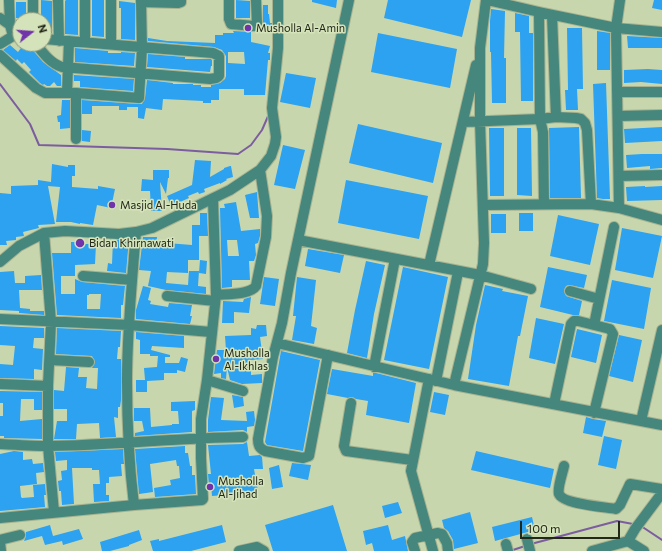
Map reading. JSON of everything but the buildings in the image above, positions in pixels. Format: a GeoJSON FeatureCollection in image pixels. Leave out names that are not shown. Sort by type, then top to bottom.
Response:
{"type":"FeatureCollection","features":[{"type":"Feature","properties":{"kind":"street"},"geometry":{"type":"LineString","coordinates":[[10,0],[10,26]]}},
{"type":"Feature","properties":{"kind":"street"},"geometry":{"type":"LineString","coordinates":[[33,12],[34,0]]}},
{"type":"Feature","properties":{"kind":"street"},"geometry":{"type":"LineString","coordinates":[[58,0],[72,93],[76,139]]}},
{"type":"Feature","properties":{"kind":"street"},"geometry":{"type":"LineString","coordinates":[[85,0],[85,42]]}},
{"type":"Feature","properties":{"kind":"street"},"geometry":{"type":"LineString","coordinates":[[111,0],[111,44]]}},
{"type":"Feature","properties":{"kind":"street"},"geometry":{"type":"LineString","coordinates":[[0,55],[41,91],[52,94],[72,93],[139,98],[142,48],[141,1],[180,3],[182,0]]}},
{"type":"Feature","properties":{"kind":"street"},"geometry":{"type":"LineString","coordinates":[[228,0],[229,19],[231,24],[256,26],[256,0]]}},
{"type":"Feature","properties":{"kind":"street"},"geometry":{"type":"LineString","coordinates":[[0,262],[19,246],[44,233],[65,231],[119,234],[136,232],[164,223],[230,190],[260,170],[271,156],[276,137],[272,108],[278,48],[278,0]]}},
{"type":"Feature","properties":{"kind":"street"},"geometry":{"type":"LineString","coordinates":[[328,355],[309,456],[303,458],[265,451],[260,447],[258,439],[348,0]]}},
{"type":"Feature","properties":{"kind":"street"},"geometry":{"type":"LineString","coordinates":[[429,265],[480,48],[486,0],[522,9],[616,28],[662,32]]}},
{"type":"Feature","properties":{"kind":"street"},"geometry":{"type":"LineString","coordinates":[[619,208],[616,28],[620,0]]}},
{"type":"Feature","properties":{"kind":"street"},"geometry":{"type":"LineString","coordinates":[[522,9],[524,4],[529,3],[567,11],[569,18]]}},
{"type":"Feature","properties":{"kind":"street"},"geometry":{"type":"LineString","coordinates":[[539,12],[540,119],[542,132],[544,204]]}},
{"type":"Feature","properties":{"kind":"street"},"geometry":{"type":"LineString","coordinates":[[552,15],[556,117]]}},
{"type":"Feature","properties":{"kind":"street"},"geometry":{"type":"LineString","coordinates":[[0,18],[12,29]]}},
{"type":"Feature","properties":{"kind":"street"},"geometry":{"type":"LineString","coordinates":[[0,44],[12,38]]}},
{"type":"Feature","properties":{"kind":"street"},"geometry":{"type":"LineString","coordinates":[[43,52],[54,64],[68,68],[214,79],[218,77],[219,58],[217,54],[52,40]]}},
{"type":"Feature","properties":{"kind":"street"},"geometry":{"type":"LineString","coordinates":[[454,385],[483,264],[484,243],[480,122],[480,48]]}},
{"type":"Feature","properties":{"kind":"street"},"geometry":{"type":"LineString","coordinates":[[617,92],[662,92]]}},
{"type":"Feature","properties":{"kind":"street"},"geometry":{"type":"LineString","coordinates":[[618,116],[662,115]]}},
{"type":"Feature","properties":{"kind":"street"},"geometry":{"type":"LineString","coordinates":[[463,122],[556,117],[581,119],[585,123],[587,130],[591,204]]}},
{"type":"Feature","properties":{"kind":"street"},"geometry":{"type":"LineString","coordinates":[[168,296],[215,298],[249,292],[254,289],[256,286],[266,237],[268,216],[260,170]]}},
{"type":"Feature","properties":{"kind":"street"},"geometry":{"type":"LineString","coordinates":[[619,176],[662,175]]}},
{"type":"Feature","properties":{"kind":"street"},"geometry":{"type":"LineString","coordinates":[[0,518],[202,500],[204,498],[200,458],[201,419],[207,380],[215,298],[213,199]]}},
{"type":"Feature","properties":{"kind":"street"},"geometry":{"type":"LineString","coordinates":[[483,205],[591,204],[619,208],[662,220]]}},
{"type":"Feature","properties":{"kind":"street"},"geometry":{"type":"LineString","coordinates":[[594,325],[614,227]]}},
{"type":"Feature","properties":{"kind":"street"},"geometry":{"type":"LineString","coordinates":[[134,505],[128,443],[127,380],[129,325],[136,232]]}},
{"type":"Feature","properties":{"kind":"street"},"geometry":{"type":"LineString","coordinates":[[44,233],[51,322],[48,386],[48,446],[54,512]]}},
{"type":"Feature","properties":{"kind":"street"},"geometry":{"type":"LineString","coordinates":[[298,240],[429,265],[531,289]]}},
{"type":"Feature","properties":{"kind":"street"},"geometry":{"type":"LineString","coordinates":[[374,366],[396,259]]}},
{"type":"Feature","properties":{"kind":"street"},"geometry":{"type":"LineString","coordinates":[[433,551],[411,471],[412,460],[433,380],[458,272]]}},
{"type":"Feature","properties":{"kind":"street"},"geometry":{"type":"LineString","coordinates":[[83,276],[132,280]]}},
{"type":"Feature","properties":{"kind":"street"},"geometry":{"type":"LineString","coordinates":[[570,291],[599,299]]}},
{"type":"Feature","properties":{"kind":"street"},"geometry":{"type":"LineString","coordinates":[[0,319],[129,325],[211,332]]}},
{"type":"Feature","properties":{"kind":"street"},"geometry":{"type":"LineString","coordinates":[[554,404],[571,324],[574,321],[578,321],[610,329],[613,334],[594,413]]}},
{"type":"Feature","properties":{"kind":"street"},"geometry":{"type":"LineString","coordinates":[[641,421],[662,330]]}},
{"type":"Feature","properties":{"kind":"street"},"geometry":{"type":"LineString","coordinates":[[277,343],[454,385],[662,425]]}},
{"type":"Feature","properties":{"kind":"street"},"geometry":{"type":"LineString","coordinates":[[50,360],[89,362]]}},
{"type":"Feature","properties":{"kind":"street"},"geometry":{"type":"LineString","coordinates":[[207,380],[243,391]]}},
{"type":"Feature","properties":{"kind":"street"},"geometry":{"type":"LineString","coordinates":[[0,384],[48,386]]}},
{"type":"Feature","properties":{"kind":"street"},"geometry":{"type":"LineString","coordinates":[[351,403],[344,446],[346,451],[412,460]]}},
{"type":"Feature","properties":{"kind":"street"},"geometry":{"type":"LineString","coordinates":[[0,444],[48,446],[243,437]]}},
{"type":"Feature","properties":{"kind":"street"},"geometry":{"type":"LineString","coordinates":[[564,466],[558,492],[565,500],[572,502],[616,509],[620,505],[630,484],[662,489]]}},
{"type":"Feature","properties":{"kind":"street"},"geometry":{"type":"LineString","coordinates":[[592,551],[628,541],[635,529],[662,493]]}},
{"type":"Feature","properties":{"kind":"street"},"geometry":{"type":"LineString","coordinates":[[415,551],[412,542],[415,538],[438,534],[442,534],[447,543],[448,551]]}},
{"type":"Feature","properties":{"kind":"street"},"geometry":{"type":"LineString","coordinates":[[1,551],[0,541],[20,535]]}},
{"type":"Feature","properties":{"kind":"street"},"geometry":{"type":"LineString","coordinates":[[527,539],[530,551]]}},
{"type":"Feature","properties":{"kind":"street"},"geometry":{"type":"LineString","coordinates":[[628,541],[644,551]]}},
{"type":"Feature","properties":{"kind":"street"},"geometry":{"type":"LineString","coordinates":[[239,551],[257,547],[264,551]]}},
{"type":"Feature","properties":{"kind":"waterway"},"geometry":{"type":"LineString","coordinates":[[0,84],[30,124],[39,145],[167,149],[238,154],[251,145],[262,130],[269,114]]}},
{"type":"Feature","properties":{"kind":"waterway"},"geometry":{"type":"LineString","coordinates":[[531,544],[617,521],[633,524]]}},
{"type":"Feature","properties":{"kind":"waterway"},"geometry":{"type":"LineString","coordinates":[[641,526],[662,540]]}},
{"type":"Feature","properties":{"kind":"waterway"},"geometry":{"type":"LineString","coordinates":[[510,551],[525,546]]}},
{"type":"Feature","properties":{"kind":"place","name":"Musholla Al-Amin"},"geometry":{"type":"Point","coordinates":[248,28]}},
{"type":"Feature","properties":{"kind":"place","name":"Masjid Al-Huda"},"geometry":{"type":"Point","coordinates":[112,205]}},
{"type":"Feature","properties":{"kind":"place","name":"Bidan Khirnawati"},"geometry":{"type":"Point","coordinates":[80,243]}},
{"type":"Feature","properties":{"kind":"place","name":"Musholla Al-Ikhlas"},"geometry":{"type":"Point","coordinates":[216,359]}},
{"type":"Feature","properties":{"kind":"place","name":"Musholla Al-Jihad"},"geometry":{"type":"Point","coordinates":[210,487]}}]}
